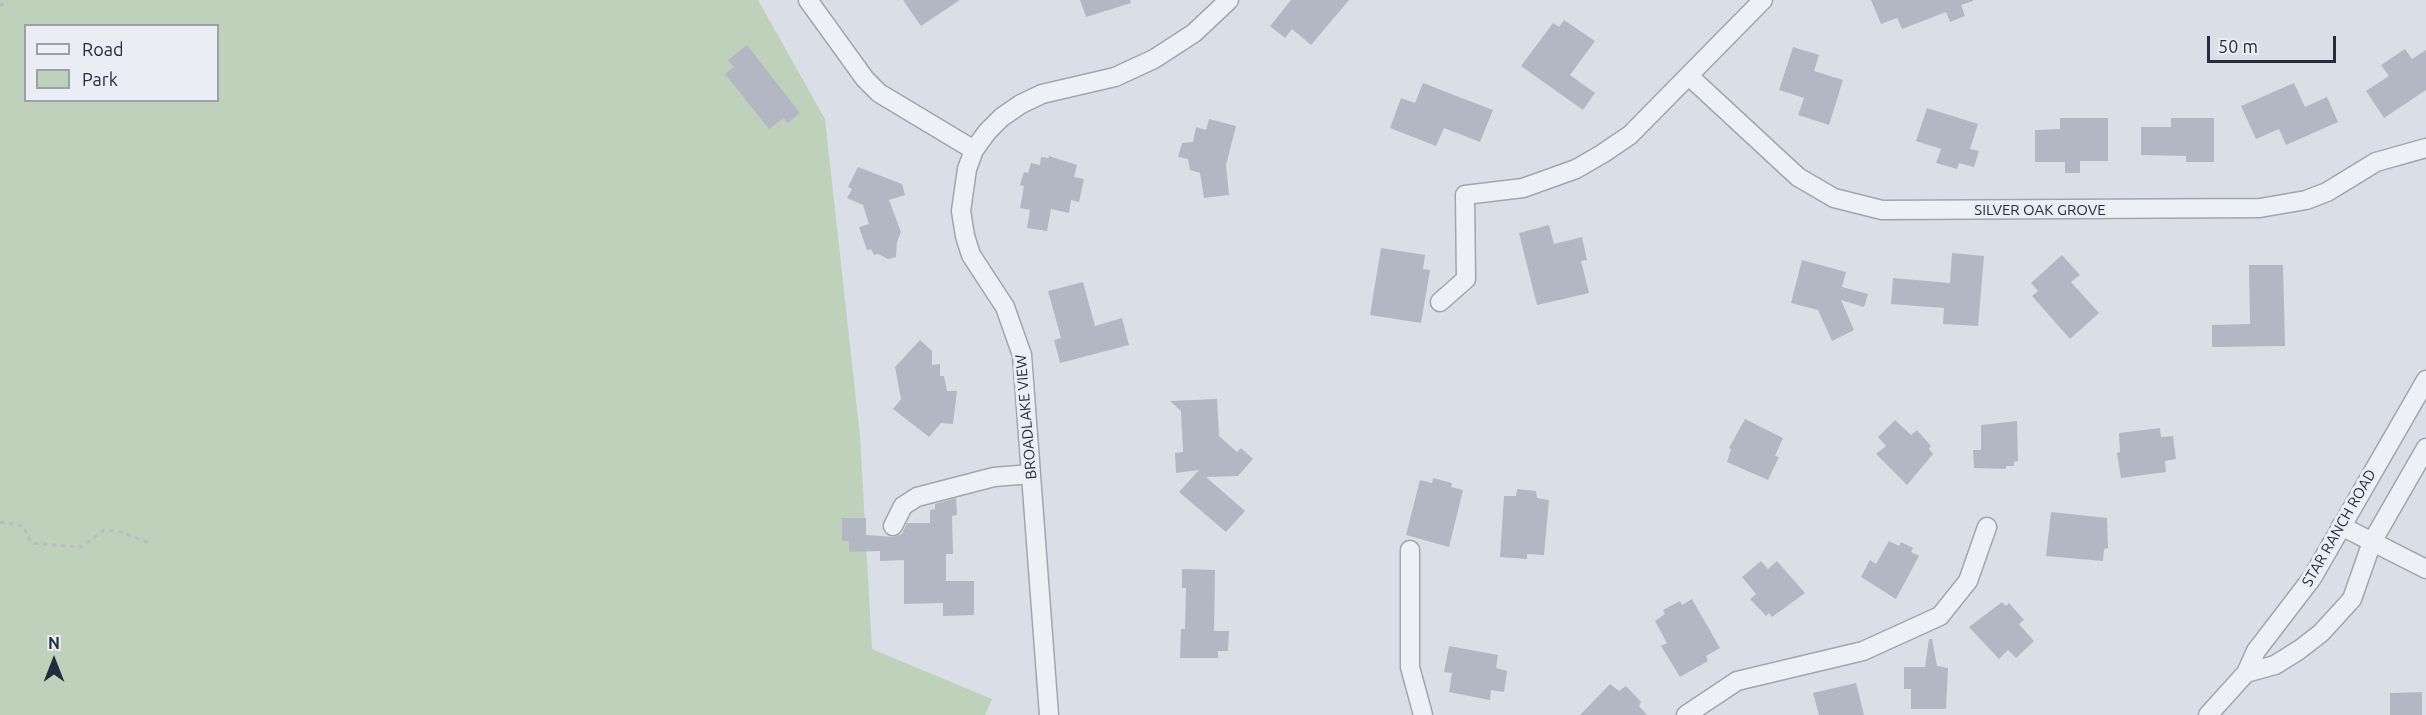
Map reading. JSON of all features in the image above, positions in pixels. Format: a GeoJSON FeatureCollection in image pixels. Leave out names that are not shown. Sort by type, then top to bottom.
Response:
{"type":"FeatureCollection","features":[{"type":"Feature","properties":{"kind":"street"},"geometry":{"type":"LineString","coordinates":[[808,0],[865,80],[879,93],[974,150]]}},
{"type":"Feature","properties":{"kind":"street","name":"BROADLAKE VIEW"},"geometry":{"type":"LineString","coordinates":[[1049,715],[1025,379],[1019,346],[1005,307],[971,255],[965,237],[961,211],[963,192],[974,150],[1002,117],[1042,94],[1115,77],[1154,59],[1194,33],[1229,0]]}},
{"type":"Feature","properties":{"kind":"street"},"geometry":{"type":"LineString","coordinates":[[1440,302],[1466,279],[1465,195],[1523,188],[1576,169],[1630,135],[1763,0]]}},
{"type":"Feature","properties":{"kind":"street","name":"SILVER OAK GROVE"},"geometry":{"type":"LineString","coordinates":[[1689,76],[1798,177],[1834,198],[1882,210],[2260,208],[2286,205],[2316,196],[2376,162],[2426,148]]}},
{"type":"Feature","properties":{"kind":"street","name":"STAR RANCH ROAD"},"geometry":{"type":"LineString","coordinates":[[2208,715],[2246,673],[2256,651],[2312,578],[2426,380]]}},
{"type":"Feature","properties":{"kind":"street"},"geometry":{"type":"LineString","coordinates":[[2246,673],[2275,665],[2321,633],[2352,600],[2372,542],[2426,448]]}},
{"type":"Feature","properties":{"kind":"street"},"geometry":{"type":"LineString","coordinates":[[893,526],[903,506],[917,497],[994,477],[1032,474]]}},
{"type":"Feature","properties":{"kind":"street"},"geometry":{"type":"LineString","coordinates":[[2341,526],[2426,569]]}},
{"type":"Feature","properties":{"kind":"street"},"geometry":{"type":"LineString","coordinates":[[1686,715],[1737,681],[1863,651],[1940,616],[1968,581],[1987,527]]}},
{"type":"Feature","properties":{"kind":"street"},"geometry":{"type":"LineString","coordinates":[[1410,550],[1410,667],[1423,715]]}},
{"type":"Feature","properties":{"kind":"path"},"geometry":{"type":"LineString","coordinates":[[0,6],[8,0]]}},
{"type":"Feature","properties":{"kind":"path"},"geometry":{"type":"LineString","coordinates":[[0,522],[23,526],[27,540],[41,544],[81,547],[98,531],[104,530],[121,532],[152,544]]}},
{"type":"Feature","properties":{"kind":"green space"},"geometry":{"type":"Polygon","coordinates":[[[0,0],[758,0],[825,119],[860,436],[872,649],[992,699],[985,715],[0,715],[0,0]]]}},
{"type":"Feature","properties":{"kind":"building"},"geometry":{"type":"Polygon","coordinates":[[[903,0],[960,0],[921,26],[903,0]]]}},
{"type":"Feature","properties":{"kind":"building"},"geometry":{"type":"Polygon","coordinates":[[[1080,0],[1130,0],[1131,3],[1086,17],[1080,0]]]}},
{"type":"Feature","properties":{"kind":"building"},"geometry":{"type":"Polygon","coordinates":[[[1291,0],[1349,0],[1311,45],[1292,29],[1285,38],[1270,26],[1291,0]]]}},
{"type":"Feature","properties":{"kind":"building"},"geometry":{"type":"Polygon","coordinates":[[[1871,0],[1973,1],[1961,5],[1965,16],[1950,22],[1946,12],[1902,29],[1897,18],[1881,24],[1871,0]]]}},
{"type":"Feature","properties":{"kind":"building"},"geometry":{"type":"Polygon","coordinates":[[[1564,20],[1595,41],[1570,75],[1595,93],[1583,110],[1521,66],[1553,23],[1559,27],[1564,20]]]}},
{"type":"Feature","properties":{"kind":"building"},"geometry":{"type":"Polygon","coordinates":[[[747,45],[800,113],[788,123],[784,118],[769,129],[725,74],[734,67],[728,60],[747,45]]]}},
{"type":"Feature","properties":{"kind":"building"},"geometry":{"type":"Polygon","coordinates":[[[1793,47],[1819,55],[1814,71],[1843,80],[1829,125],[1798,115],[1804,98],[1779,90],[1793,47]]]}},
{"type":"Feature","properties":{"kind":"building"},"geometry":{"type":"Polygon","coordinates":[[[2405,49],[2412,59],[2426,50],[2426,90],[2384,118],[2366,91],[2389,76],[2381,65],[2405,49]]]}},
{"type":"Feature","properties":{"kind":"building"},"geometry":{"type":"Polygon","coordinates":[[[1423,83],[1493,110],[1480,142],[1444,128],[1436,146],[1390,128],[1401,98],[1415,103],[1423,83]]]}},
{"type":"Feature","properties":{"kind":"building"},"geometry":{"type":"Polygon","coordinates":[[[2294,83],[2305,107],[2327,97],[2338,122],[2286,145],[2279,129],[2256,139],[2241,106],[2294,83]]]}},
{"type":"Feature","properties":{"kind":"building"},"geometry":{"type":"Polygon","coordinates":[[[1927,108],[1978,124],[1970,149],[1979,151],[1974,167],[1959,163],[1957,169],[1936,163],[1941,149],[1916,141],[1927,108]]]}},
{"type":"Feature","properties":{"kind":"building"},"geometry":{"type":"Polygon","coordinates":[[[2060,118],[2108,118],[2108,161],[2080,161],[2080,173],[2065,173],[2065,162],[2035,162],[2035,130],[2060,129],[2060,118]]]}},
{"type":"Feature","properties":{"kind":"building"},"geometry":{"type":"Polygon","coordinates":[[[2171,118],[2214,118],[2214,162],[2186,162],[2186,156],[2141,155],[2141,127],[2171,127],[2171,118]]]}},
{"type":"Feature","properties":{"kind":"building"},"geometry":{"type":"Polygon","coordinates":[[[1209,119],[1236,126],[1226,165],[1229,195],[1204,198],[1200,173],[1190,170],[1188,159],[1178,157],[1182,143],[1193,142],[1196,127],[1206,130],[1209,119]]]}},
{"type":"Feature","properties":{"kind":"building"},"geometry":{"type":"Polygon","coordinates":[[[1049,156],[1077,165],[1074,177],[1084,179],[1079,202],[1071,200],[1069,213],[1051,209],[1047,231],[1027,228],[1030,210],[1020,208],[1024,186],[1020,185],[1024,172],[1028,173],[1031,163],[1040,165],[1041,157],[1049,158],[1049,156]]]}},
{"type":"Feature","properties":{"kind":"building"},"geometry":{"type":"Polygon","coordinates":[[[858,167],[902,184],[905,195],[889,200],[901,232],[897,242],[896,257],[888,259],[878,254],[874,255],[871,249],[867,250],[859,227],[869,224],[863,205],[847,198],[852,189],[848,187],[858,167]]]}},
{"type":"Feature","properties":{"kind":"building"},"geometry":{"type":"Polygon","coordinates":[[[1549,225],[1554,244],[1582,237],[1587,260],[1581,261],[1589,293],[1537,305],[1519,233],[1549,225]]]}},
{"type":"Feature","properties":{"kind":"building"},"geometry":{"type":"Polygon","coordinates":[[[1381,248],[1425,255],[1423,269],[1430,270],[1421,323],[1370,315],[1381,248]]]}},
{"type":"Feature","properties":{"kind":"building"},"geometry":{"type":"Polygon","coordinates":[[[1952,253],[1984,256],[1978,326],[1943,324],[1944,308],[1891,304],[1893,278],[1950,283],[1952,253]]]}},
{"type":"Feature","properties":{"kind":"building"},"geometry":{"type":"Polygon","coordinates":[[[2062,255],[2080,275],[2071,282],[2099,313],[2070,339],[2032,296],[2038,291],[2031,283],[2062,255]]]}},
{"type":"Feature","properties":{"kind":"building"},"geometry":{"type":"Polygon","coordinates":[[[1802,260],[1846,272],[1842,287],[1868,294],[1864,307],[1841,300],[1854,330],[1832,341],[1818,310],[1791,303],[1802,260]]]}},
{"type":"Feature","properties":{"kind":"building"},"geometry":{"type":"Polygon","coordinates":[[[2249,265],[2283,265],[2285,346],[2212,347],[2212,325],[2250,324],[2249,265]]]}},
{"type":"Feature","properties":{"kind":"building"},"geometry":{"type":"Polygon","coordinates":[[[1083,282],[1095,326],[1122,318],[1129,345],[1060,363],[1054,340],[1061,338],[1048,291],[1083,282]]]}},
{"type":"Feature","properties":{"kind":"building"},"geometry":{"type":"Polygon","coordinates":[[[920,340],[932,351],[932,365],[940,364],[940,376],[944,376],[947,391],[957,391],[953,424],[941,423],[929,437],[893,409],[901,399],[895,367],[920,340]]]}},
{"type":"Feature","properties":{"kind":"building"},"geometry":{"type":"Polygon","coordinates":[[[1217,399],[1219,436],[1237,452],[1241,448],[1253,459],[1238,476],[1206,477],[1245,511],[1226,532],[1179,492],[1199,470],[1176,473],[1175,453],[1183,452],[1181,411],[1170,401],[1217,399]]]}},
{"type":"Feature","properties":{"kind":"building"},"geometry":{"type":"Polygon","coordinates":[[[1745,419],[1783,438],[1775,456],[1779,457],[1768,480],[1727,462],[1731,449],[1729,448],[1745,419]]]}},
{"type":"Feature","properties":{"kind":"building"},"geometry":{"type":"Polygon","coordinates":[[[1895,420],[1911,435],[1917,430],[1931,446],[1929,449],[1933,454],[1907,485],[1876,454],[1886,446],[1878,437],[1895,420]]]}},
{"type":"Feature","properties":{"kind":"building"},"geometry":{"type":"Polygon","coordinates":[[[2017,421],[2018,461],[2014,462],[2014,466],[2006,466],[2006,469],[1974,468],[1973,450],[1981,450],[1981,425],[2017,421]]]}},
{"type":"Feature","properties":{"kind":"building"},"geometry":{"type":"Polygon","coordinates":[[[2160,428],[2161,437],[2173,436],[2176,459],[2165,461],[2166,472],[2121,478],[2117,453],[2120,452],[2119,433],[2160,428]]]}},
{"type":"Feature","properties":{"kind":"building"},"geometry":{"type":"Polygon","coordinates":[[[1433,478],[1452,483],[1451,487],[1463,490],[1449,547],[1406,535],[1420,480],[1432,483],[1433,478]]]}},
{"type":"Feature","properties":{"kind":"building"},"geometry":{"type":"Polygon","coordinates":[[[1517,489],[1536,491],[1537,498],[1549,500],[1544,555],[1527,554],[1527,559],[1500,557],[1504,496],[1516,496],[1517,489]]]}},
{"type":"Feature","properties":{"kind":"building"},"geometry":{"type":"Polygon","coordinates":[[[956,498],[957,515],[952,516],[953,554],[946,554],[946,581],[974,581],[974,615],[943,616],[943,603],[904,604],[904,560],[880,561],[880,551],[849,552],[849,541],[842,541],[842,518],[866,518],[866,535],[894,537],[902,534],[907,523],[930,523],[930,510],[935,509],[935,504],[956,498]]]}},
{"type":"Feature","properties":{"kind":"building"},"geometry":{"type":"Polygon","coordinates":[[[2051,512],[2107,518],[2108,548],[2104,549],[2103,561],[2046,556],[2051,512]]]}},
{"type":"Feature","properties":{"kind":"building"},"geometry":{"type":"Polygon","coordinates":[[[1889,541],[1899,546],[1901,542],[1913,548],[1911,552],[1919,556],[1896,599],[1861,577],[1870,560],[1876,564],[1889,541]]]}},
{"type":"Feature","properties":{"kind":"building"},"geometry":{"type":"Polygon","coordinates":[[[1761,561],[1768,569],[1777,561],[1805,593],[1772,617],[1769,613],[1766,616],[1750,599],[1756,594],[1742,577],[1761,561]]]}},
{"type":"Feature","properties":{"kind":"building"},"geometry":{"type":"Polygon","coordinates":[[[1182,569],[1215,570],[1214,631],[1229,631],[1228,651],[1218,651],[1218,658],[1180,658],[1181,629],[1185,629],[1186,588],[1182,588],[1182,569]]]}},
{"type":"Feature","properties":{"kind":"building"},"geometry":{"type":"Polygon","coordinates":[[[1692,599],[1720,648],[1706,656],[1708,661],[1680,677],[1661,646],[1667,643],[1655,621],[1665,614],[1663,610],[1680,601],[1682,605],[1692,599]]]}},
{"type":"Feature","properties":{"kind":"building"},"geometry":{"type":"Polygon","coordinates":[[[2002,602],[2006,606],[2009,603],[2024,620],[2019,624],[2034,641],[2016,658],[2008,650],[1999,659],[1969,627],[2002,602]]]}},
{"type":"Feature","properties":{"kind":"building"},"geometry":{"type":"Polygon","coordinates":[[[1929,639],[1932,639],[1937,666],[1948,668],[1946,709],[1911,709],[1911,689],[1904,689],[1904,667],[1925,667],[1929,639]]]}},
{"type":"Feature","properties":{"kind":"building"},"geometry":{"type":"Polygon","coordinates":[[[1449,646],[1498,655],[1496,668],[1507,671],[1504,692],[1491,690],[1490,700],[1449,692],[1452,673],[1444,672],[1449,646]]]}},
{"type":"Feature","properties":{"kind":"building"},"geometry":{"type":"Polygon","coordinates":[[[1856,683],[1864,715],[1819,715],[1813,693],[1856,683]]]}},
{"type":"Feature","properties":{"kind":"building"},"geometry":{"type":"Polygon","coordinates":[[[1610,684],[1619,691],[1626,686],[1641,702],[1639,706],[1647,715],[1580,715],[1610,684]]]}},
{"type":"Feature","properties":{"kind":"building"},"geometry":{"type":"Polygon","coordinates":[[[2422,692],[2422,715],[2390,715],[2390,693],[2422,692]]]}}]}
